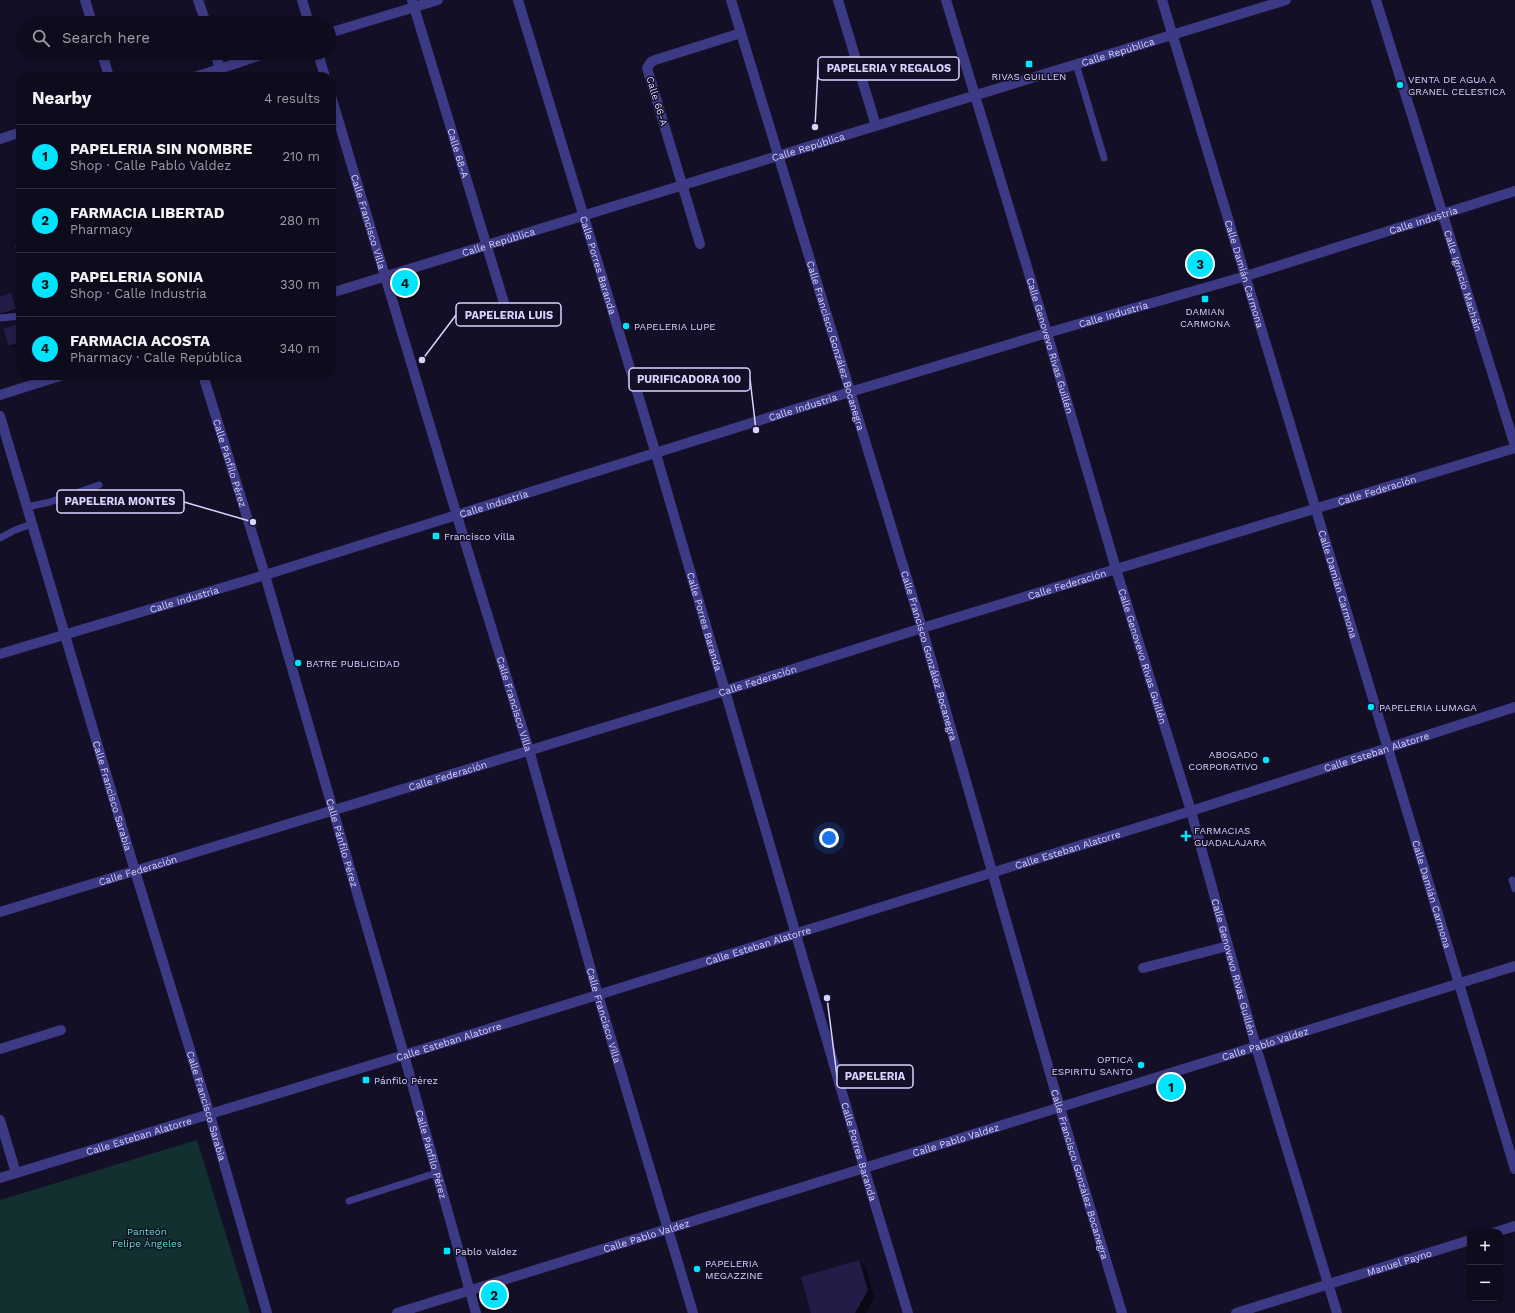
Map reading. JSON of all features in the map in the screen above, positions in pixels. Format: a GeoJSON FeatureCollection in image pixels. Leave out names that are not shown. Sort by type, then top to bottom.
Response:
{"type":"FeatureCollection","features":[{"type":"Feature","properties":{"kind":"street"},"geometry":{"type":"LineString","coordinates":[[85,0],[90,16]]}},
{"type":"Feature","properties":{"kind":"street"},"geometry":{"type":"LineString","coordinates":[[198,0],[204,16]]}},
{"type":"Feature","properties":{"kind":"street"},"geometry":{"type":"LineString","coordinates":[[302,0],[307,16]]}},
{"type":"Feature","properties":{"kind":"street"},"geometry":{"type":"LineString","coordinates":[[336,31],[413,4],[438,0]]}},
{"type":"Feature","properties":{"kind":"street","name":"Calle Porres Baranda"},"geometry":{"type":"LineString","coordinates":[[518,0],[656,454],[724,691],[908,1313]]}},
{"type":"Feature","properties":{"kind":"street","name":"Calle Francisco González Bocanegra"},"geometry":{"type":"LineString","coordinates":[[730,0],[922,628],[1060,1108],[1122,1313]]}},
{"type":"Feature","properties":{"kind":"street"},"geometry":{"type":"LineString","coordinates":[[838,0],[876,126]]}},
{"type":"Feature","properties":{"kind":"street","name":"Calle Genovevo Rivas Guillén"},"geometry":{"type":"LineString","coordinates":[[946,0],[1047,333],[1116,569],[1191,811],[1256,1047],[1337,1313]]}},
{"type":"Feature","properties":{"kind":"street","name":"Calle Damián Carmona"},"geometry":{"type":"LineString","coordinates":[[1162,0],[1515,1169]]}},
{"type":"Feature","properties":{"kind":"street","name":"Calle República"},"geometry":{"type":"LineString","coordinates":[[336,291],[1286,0]]}},
{"type":"Feature","properties":{"kind":"street","name":"Calle Ignacio Macháin"},"geometry":{"type":"LineString","coordinates":[[1376,0],[1515,447]]}},
{"type":"Feature","properties":{"kind":"street","name":"Calle 68-A"},"geometry":{"type":"LineString","coordinates":[[413,4],[505,306]]}},
{"type":"Feature","properties":{"kind":"street","name":"Calle 66-A"},"geometry":{"type":"LineString","coordinates":[[683,185],[648,70],[648,65],[655,60],[740,33]]}},
{"type":"Feature","properties":{"kind":"street"},"geometry":{"type":"LineString","coordinates":[[104,60],[108,72]]}},
{"type":"Feature","properties":{"kind":"street"},"geometry":{"type":"LineString","coordinates":[[217,60],[220,69]]}},
{"type":"Feature","properties":{"kind":"street"},"geometry":{"type":"LineString","coordinates":[[211,72],[246,60]]}},
{"type":"Feature","properties":{"kind":"street"},"geometry":{"type":"LineString","coordinates":[[320,60],[324,72]]}},
{"type":"Feature","properties":{"kind":"street","name":"Calle Francisco Villa"},"geometry":{"type":"LineString","coordinates":[[336,113],[529,750],[598,995],[693,1313]]}},
{"type":"Feature","properties":{"kind":"street"},"geometry":{"type":"LineString","coordinates":[[0,139],[16,134]]}},
{"type":"Feature","properties":{"kind":"street"},"geometry":{"type":"LineString","coordinates":[[683,185],[700,244]]}},
{"type":"Feature","properties":{"kind":"street","name":"Calle Industria"},"geometry":{"type":"LineString","coordinates":[[0,654],[265,576],[850,392],[1047,333],[1246,276],[1515,191]]}},
{"type":"Feature","properties":{"kind":"street"},"geometry":{"type":"LineString","coordinates":[[0,395],[34,380]]}},
{"type":"Feature","properties":{"kind":"street","name":"Calle Pánfilo Pérez"},"geometry":{"type":"LineString","coordinates":[[205,380],[265,576],[404,1055],[476,1313]]}},
{"type":"Feature","properties":{"kind":"street","name":"Calle Francisco Sarabia"},"geometry":{"type":"LineString","coordinates":[[0,416],[135,871],[210,1115],[267,1313]]}},
{"type":"Feature","properties":{"kind":"street","name":"Calle Federación"},"geometry":{"type":"LineString","coordinates":[[0,912],[1515,447]]}},
{"type":"Feature","properties":{"kind":"street","name":"Calle Esteban Alatorre"},"geometry":{"type":"LineString","coordinates":[[0,1178],[210,1115],[1191,811],[1515,706]]}},
{"type":"Feature","properties":{"kind":"street"},"geometry":{"type":"LineString","coordinates":[[1143,968],[1228,946]]}},
{"type":"Feature","properties":{"kind":"street","name":"Calle Pablo Valdez"},"geometry":{"type":"LineString","coordinates":[[397,1313],[1515,966]]}},
{"type":"Feature","properties":{"kind":"street"},"geometry":{"type":"LineString","coordinates":[[0,1049],[61,1030]]}},
{"type":"Feature","properties":{"kind":"street"},"geometry":{"type":"LineString","coordinates":[[0,1120],[16,1173]]}},
{"type":"Feature","properties":{"kind":"street"},"geometry":{"type":"LineString","coordinates":[[1503,1230],[1515,1226]]}},
{"type":"Feature","properties":{"kind":"street","name":"Manuel Payno"},"geometry":{"type":"LineString","coordinates":[[1236,1313],[1467,1241]]}},
{"type":"Feature","properties":{"kind":"lane"},"geometry":{"type":"LineString","coordinates":[[1076,64],[1104,158]]}},
{"type":"Feature","properties":{"kind":"lane"},"geometry":{"type":"LineString","coordinates":[[0,318],[16,316]]}},
{"type":"Feature","properties":{"kind":"lane"},"geometry":{"type":"LineString","coordinates":[[28,507],[50,502],[99,485]]}},
{"type":"Feature","properties":{"kind":"lane"},"geometry":{"type":"LineString","coordinates":[[0,538],[15,530],[32,524]]}},
{"type":"Feature","properties":{"kind":"lane"},"geometry":{"type":"LineString","coordinates":[[1512,880],[1515,889]]}},
{"type":"Feature","properties":{"kind":"lane"},"geometry":{"type":"LineString","coordinates":[[349,1201],[436,1173]]}},
{"type":"Feature","properties":{"kind":"green space","name":"Panteón Felipe Ángeles"},"geometry":{"type":"Polygon","coordinates":[[[197,1140],[250,1313],[0,1313],[0,1200],[197,1140]]]}},
{"type":"Feature","properties":{"kind":"building"},"geometry":{"type":"Polygon","coordinates":[[[11,293],[16,309],[0,314],[0,297],[11,293]]]}},
{"type":"Feature","properties":{"kind":"building"},"geometry":{"type":"Polygon","coordinates":[[[16,324],[16,344],[9,346],[3,329],[16,324]]]}},
{"type":"Feature","properties":{"kind":"building"},"geometry":{"type":"Polygon","coordinates":[[[859,1260],[868,1290],[855,1313],[811,1313],[801,1277],[859,1260]]]}},
{"type":"Feature","properties":{"kind":"place","name":"RIVAS GUILLEN"},"geometry":{"type":"Point","coordinates":[1029,64]}},
{"type":"Feature","properties":{"kind":"place","name":"VENTA DE AGUA A GRANEL CELESTICA"},"geometry":{"type":"Point","coordinates":[1400,85]}},
{"type":"Feature","properties":{"kind":"place","name":"PAPELERIA Y REGALOS"},"geometry":{"type":"Point","coordinates":[815,127]}},
{"type":"Feature","properties":{"kind":"place","name":"PAPELERIA SONIA"},"geometry":{"type":"Point","coordinates":[1200,264]}},
{"type":"Feature","properties":{"kind":"place","name":"FARMACIA ACOSTA"},"geometry":{"type":"Point","coordinates":[405,283]}},
{"type":"Feature","properties":{"kind":"place","name":"DAMIAN CARMONA"},"geometry":{"type":"Point","coordinates":[1205,299]}},
{"type":"Feature","properties":{"kind":"place","name":"PAPELERIA LUPE"},"geometry":{"type":"Point","coordinates":[626,326]}},
{"type":"Feature","properties":{"kind":"place","name":"PAPELERIA LUIS"},"geometry":{"type":"Point","coordinates":[422,360]}},
{"type":"Feature","properties":{"kind":"place","name":"PURIFICADORA 100"},"geometry":{"type":"Point","coordinates":[756,430]}},
{"type":"Feature","properties":{"kind":"place","name":"PAPELERIA MONTES"},"geometry":{"type":"Point","coordinates":[253,522]}},
{"type":"Feature","properties":{"kind":"place","name":"Francisco Villa"},"geometry":{"type":"Point","coordinates":[436,536]}},
{"type":"Feature","properties":{"kind":"place","name":"BATRE PUBLICIDAD"},"geometry":{"type":"Point","coordinates":[298,663]}},
{"type":"Feature","properties":{"kind":"place","name":"PAPELERIA LUMAGA"},"geometry":{"type":"Point","coordinates":[1371,707]}},
{"type":"Feature","properties":{"kind":"place","name":"ABOGADO CORPORATIVO"},"geometry":{"type":"Point","coordinates":[1266,760]}},
{"type":"Feature","properties":{"kind":"place","name":"FARMACIAS GUADALAJARA"},"geometry":{"type":"Point","coordinates":[1186,836]}},
{"type":"Feature","properties":{"kind":"place","name":"PAPELERIA"},"geometry":{"type":"Point","coordinates":[827,998]}},
{"type":"Feature","properties":{"kind":"place","name":"OPTICA ESPIRITU SANTO"},"geometry":{"type":"Point","coordinates":[1141,1065]}},
{"type":"Feature","properties":{"kind":"place","name":"Pánfilo Pérez"},"geometry":{"type":"Point","coordinates":[366,1080]}},
{"type":"Feature","properties":{"kind":"place","name":"PAPELERIA SIN NOMBRE"},"geometry":{"type":"Point","coordinates":[1171,1087]}},
{"type":"Feature","properties":{"kind":"place","name":"Pablo Valdez"},"geometry":{"type":"Point","coordinates":[447,1251]}},
{"type":"Feature","properties":{"kind":"place","name":"PAPELERIA MEGAZZINE"},"geometry":{"type":"Point","coordinates":[697,1269]}},
{"type":"Feature","properties":{"kind":"place","name":"FARMACIA LIBERTAD"},"geometry":{"type":"Point","coordinates":[494,1295]}}]}
